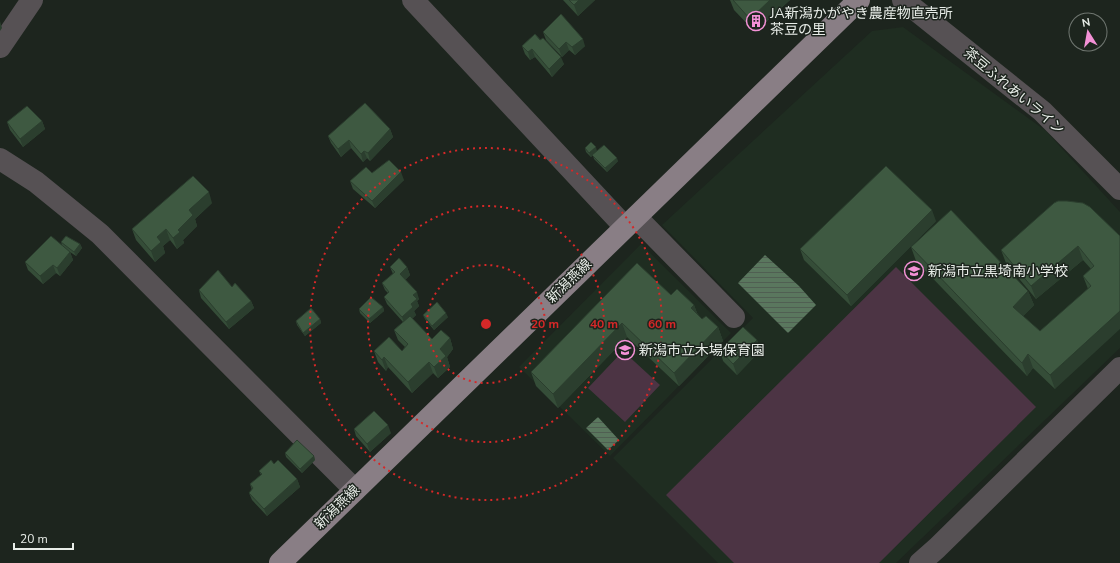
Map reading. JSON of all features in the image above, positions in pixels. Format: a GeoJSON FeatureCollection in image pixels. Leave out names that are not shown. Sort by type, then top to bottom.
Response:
{"type":"FeatureCollection","features":[{"type":"Feature","properties":{"kind":"main road","name":"新潟燕線"},"geometry":{"type":"LineString","coordinates":[[280,563],[859,0]]}},
{"type":"Feature","properties":{"kind":"street"},"geometry":{"type":"LineString","coordinates":[[0,47],[32,0]]}},
{"type":"Feature","properties":{"kind":"street"},"geometry":{"type":"LineString","coordinates":[[413,0],[630,222],[734,317]]}},
{"type":"Feature","properties":{"kind":"street","name":"茶豆ふれあいライン"},"geometry":{"type":"LineString","coordinates":[[903,0],[1042,111],[1120,189]]}},
{"type":"Feature","properties":{"kind":"street"},"geometry":{"type":"LineString","coordinates":[[0,160],[36,182],[100,234],[355,490]]}},
{"type":"Feature","properties":{"kind":"street"},"geometry":{"type":"LineString","coordinates":[[920,563],[1120,368]]}},
{"type":"Feature","properties":{"kind":"shaded area","name":"新潟市立黒埼南小学校"},"geometry":{"type":"Polygon","coordinates":[[[903,27],[1046,131],[1120,212],[1120,348],[896,563],[718,563],[613,458],[753,318],[662,225],[872,31],[903,27]]]}},
{"type":"Feature","properties":{"kind":"shaded area","name":"新潟市立木場保育園"},"geometry":{"type":"Polygon","coordinates":[[[641,244],[731,333],[610,456],[519,367],[641,244]]]}},
{"type":"Feature","properties":{"kind":"shaded area"},"geometry":{"type":"Polygon","coordinates":[[[765,255],[799,286],[816,305],[788,333],[738,283],[765,255]]]}},
{"type":"Feature","properties":{"kind":"shaded area"},"geometry":{"type":"Polygon","coordinates":[[[896,267],[1036,407],[879,563],[734,563],[666,495],[896,267]]]}},
{"type":"Feature","properties":{"kind":"shaded area"},"geometry":{"type":"Polygon","coordinates":[[[623,351],[660,385],[625,422],[588,388],[623,351]]]}},
{"type":"Feature","properties":{"kind":"shaded area"},"geometry":{"type":"Polygon","coordinates":[[[598,417],[619,440],[608,450],[586,428],[598,417]]]}},
{"type":"Feature","properties":{"kind":"building"},"geometry":{"type":"Polygon","coordinates":[[[569,0],[579,0],[574,5],[569,0]]]}},
{"type":"Feature","properties":{"kind":"building"},"geometry":{"type":"Polygon","coordinates":[[[733,0],[770,0],[750,19],[733,0]]]}},
{"type":"Feature","properties":{"kind":"building"},"geometry":{"type":"Polygon","coordinates":[[[561,14],[583,39],[572,47],[566,42],[559,49],[543,32],[561,14]]]}},
{"type":"Feature","properties":{"kind":"building"},"geometry":{"type":"Polygon","coordinates":[[[535,34],[540,40],[543,38],[561,57],[549,69],[532,49],[528,52],[522,46],[535,34]]]}},
{"type":"Feature","properties":{"kind":"building"},"geometry":{"type":"Polygon","coordinates":[[[365,103],[390,129],[368,153],[364,151],[361,154],[349,140],[338,149],[328,136],[365,103]]]}},
{"type":"Feature","properties":{"kind":"building"},"geometry":{"type":"Polygon","coordinates":[[[27,106],[42,121],[20,139],[7,122],[27,106]]]}},
{"type":"Feature","properties":{"kind":"building"},"geometry":{"type":"Polygon","coordinates":[[[591,142],[596,147],[589,153],[585,148],[591,142]]]}},
{"type":"Feature","properties":{"kind":"building"},"geometry":{"type":"Polygon","coordinates":[[[604,145],[617,158],[605,168],[592,155],[604,145]]]}},
{"type":"Feature","properties":{"kind":"building"},"geometry":{"type":"Polygon","coordinates":[[[389,160],[401,172],[372,201],[350,181],[366,167],[372,173],[389,160]]]}},
{"type":"Feature","properties":{"kind":"building"},"geometry":{"type":"Polygon","coordinates":[[[886,166],[932,210],[847,295],[800,249],[886,166]]]}},
{"type":"Feature","properties":{"kind":"building"},"geometry":{"type":"Polygon","coordinates":[[[193,176],[209,192],[189,210],[193,215],[178,230],[180,232],[173,238],[166,229],[157,237],[161,242],[151,251],[132,229],[193,176]]]}},
{"type":"Feature","properties":{"kind":"building"},"geometry":{"type":"Polygon","coordinates":[[[1058,201],[1083,203],[1090,207],[1120,236],[1120,311],[1050,375],[1028,354],[1022,363],[911,247],[951,210],[1028,291],[1013,307],[1040,331],[1091,286],[1083,276],[1094,266],[1078,246],[1031,286],[1001,250],[1058,201]]]}},
{"type":"Feature","properties":{"kind":"building"},"geometry":{"type":"Polygon","coordinates":[[[51,236],[70,252],[57,268],[53,265],[40,276],[25,262],[51,236]]]}},
{"type":"Feature","properties":{"kind":"building"},"geometry":{"type":"Polygon","coordinates":[[[66,236],[80,244],[74,252],[61,242],[66,236]]]}},
{"type":"Feature","properties":{"kind":"building"},"geometry":{"type":"Polygon","coordinates":[[[399,258],[407,267],[400,274],[417,292],[413,295],[417,299],[411,304],[413,307],[402,317],[384,297],[389,292],[382,283],[395,272],[390,267],[399,258]]]}},
{"type":"Feature","properties":{"kind":"building"},"geometry":{"type":"Polygon","coordinates":[[[637,263],[671,295],[677,289],[694,305],[691,308],[702,319],[706,316],[718,327],[674,373],[622,323],[553,394],[531,372],[637,263]]]}},
{"type":"Feature","properties":{"kind":"building"},"geometry":{"type":"Polygon","coordinates":[[[218,270],[232,287],[235,283],[251,301],[226,322],[199,290],[218,270]]]}},
{"type":"Feature","properties":{"kind":"building"},"geometry":{"type":"Polygon","coordinates":[[[371,297],[383,307],[369,319],[359,309],[371,297]]]}},
{"type":"Feature","properties":{"kind":"building"},"geometry":{"type":"Polygon","coordinates":[[[437,302],[446,313],[432,326],[423,315],[437,302]]]}},
{"type":"Feature","properties":{"kind":"building"},"geometry":{"type":"Polygon","coordinates":[[[311,308],[320,319],[303,333],[296,321],[311,308]]]}},
{"type":"Feature","properties":{"kind":"building"},"geometry":{"type":"Polygon","coordinates":[[[410,316],[432,339],[441,330],[450,338],[440,349],[446,356],[434,367],[429,362],[408,382],[384,357],[382,360],[374,351],[389,337],[402,351],[408,344],[394,330],[410,316]]]}},
{"type":"Feature","properties":{"kind":"building"},"geometry":{"type":"Polygon","coordinates":[[[743,327],[757,340],[733,364],[720,350],[743,327]]]}},
{"type":"Feature","properties":{"kind":"building"},"geometry":{"type":"Polygon","coordinates":[[[374,411],[388,425],[367,444],[354,429],[374,411]]]}},
{"type":"Feature","properties":{"kind":"building"},"geometry":{"type":"Polygon","coordinates":[[[297,440],[314,456],[300,469],[285,453],[297,440]]]}},
{"type":"Feature","properties":{"kind":"building"},"geometry":{"type":"Polygon","coordinates":[[[271,460],[274,464],[278,460],[297,479],[264,509],[249,493],[253,488],[250,484],[262,474],[259,471],[271,460]]]}},
{"type":"Feature","properties":{"kind":"place","name":"JA新潟かがやき農産物直売所 茶豆の里"},"geometry":{"type":"Point","coordinates":[756,21]}},
{"type":"Feature","properties":{"kind":"place","name":"新潟市立黒埼南小学校"},"geometry":{"type":"Point","coordinates":[914,271]}},
{"type":"Feature","properties":{"kind":"place","name":"新潟市立木場保育園"},"geometry":{"type":"Point","coordinates":[625,350]}}]}
